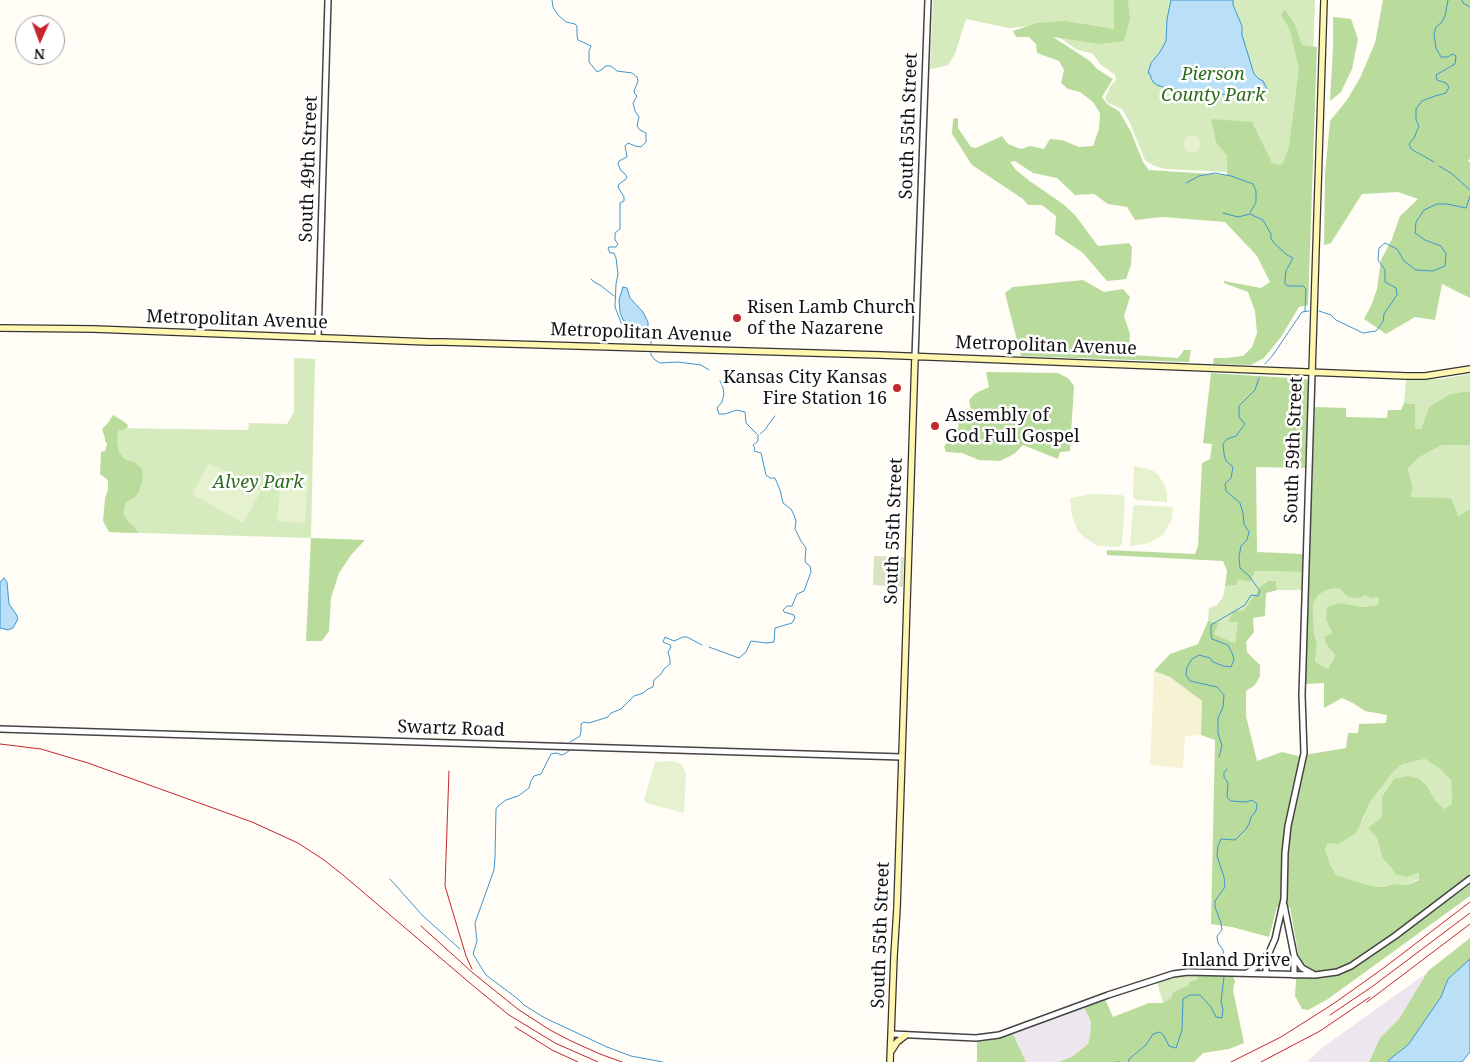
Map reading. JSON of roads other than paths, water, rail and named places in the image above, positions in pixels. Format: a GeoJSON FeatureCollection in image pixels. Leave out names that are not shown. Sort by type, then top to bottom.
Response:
{"type":"FeatureCollection","features":[{"type":"Feature","properties":{"kind":"main road","name":"South 59th Street"},"geometry":{"type":"LineString","coordinates":[[1312,373],[1324,0]]}},
{"type":"Feature","properties":{"kind":"main road","name":"Metropolitan Avenue"},"geometry":{"type":"LineString","coordinates":[[0,328],[94,329],[915,357],[1407,376],[1425,376],[1470,369]]}},
{"type":"Feature","properties":{"kind":"main road","name":"South 55th Street"},"geometry":{"type":"LineString","coordinates":[[890,1062],[915,357]]}},
{"type":"Feature","properties":{"kind":"main road"},"geometry":{"type":"LineString","coordinates":[[890,1054],[897,1042],[906,1035]]}},
{"type":"Feature","properties":{"kind":"street","name":"South 49th Street"},"geometry":{"type":"LineString","coordinates":[[318,338],[328,0]]}},
{"type":"Feature","properties":{"kind":"street","name":"South 55th Street"},"geometry":{"type":"LineString","coordinates":[[915,357],[928,0]]}},
{"type":"Feature","properties":{"kind":"street","name":"South 59th Street"},"geometry":{"type":"LineString","coordinates":[[1294,975],[1294,955],[1286,921],[1284,899],[1287,832],[1304,753],[1302,694],[1312,373]]}},
{"type":"Feature","properties":{"kind":"street","name":"Swartz Road"},"geometry":{"type":"LineString","coordinates":[[0,729],[902,757]]}},
{"type":"Feature","properties":{"kind":"street","name":"Inland Drive"},"geometry":{"type":"LineString","coordinates":[[892,1034],[976,1038],[999,1035],[1108,995],[1173,974],[1199,971],[1315,975],[1337,972],[1351,966],[1395,936],[1470,879]]}},
{"type":"Feature","properties":{"kind":"street","name":"South 59th Street"},"geometry":{"type":"LineString","coordinates":[[1266,974],[1268,955],[1284,899]]}},
{"type":"Feature","properties":{"kind":"street"},"geometry":{"type":"LineString","coordinates":[[1247,973],[1268,955]]}},
{"type":"Feature","properties":{"kind":"street"},"geometry":{"type":"LineString","coordinates":[[1294,955],[1302,968],[1315,975]]}},
{"type":"Feature","properties":{"kind":"water"},"geometry":{"type":"Polygon","coordinates":[[[1171,0],[1233,0],[1233,5],[1242,26],[1242,35],[1254,74],[1263,81],[1267,89],[1264,95],[1259,97],[1217,94],[1166,88],[1153,82],[1148,73],[1151,63],[1166,41],[1167,19],[1171,0]]]}},
{"type":"Feature","properties":{"kind":"water"},"geometry":{"type":"Polygon","coordinates":[[[623,287],[627,288],[630,298],[643,312],[648,326],[642,329],[634,328],[623,320],[619,300],[623,287]]]}},
{"type":"Feature","properties":{"kind":"water"},"geometry":{"type":"Polygon","coordinates":[[[4,578],[7,582],[9,604],[18,619],[13,628],[8,630],[0,628],[0,582],[4,578]]]}},
{"type":"Feature","properties":{"kind":"water"},"geometry":{"type":"Polygon","coordinates":[[[1470,959],[1470,1052],[1462,1062],[1388,1062],[1408,1045],[1441,997],[1448,979],[1470,959]]]}},
{"type":"Feature","properties":{"kind":"waterway"},"geometry":{"type":"LineString","coordinates":[[552,0],[553,7],[558,15],[566,22],[577,26],[578,40],[591,46],[589,62],[597,72],[605,66],[611,66],[617,71],[632,73],[637,77],[638,81],[634,91],[637,96],[633,103],[639,117],[637,126],[646,133],[646,142],[641,147],[628,143],[625,146],[627,157],[619,161],[618,164],[621,171],[627,177],[618,187],[624,197],[624,201],[620,203],[620,229],[615,233],[615,240],[618,244],[616,247],[608,248],[610,253],[614,253],[616,258],[618,274],[615,307],[622,325]]}},
{"type":"Feature","properties":{"kind":"waterway"},"geometry":{"type":"LineString","coordinates":[[1434,162],[1411,149],[1409,144],[1419,126],[1416,120],[1416,109],[1422,101],[1446,93],[1449,87],[1446,83],[1437,80],[1436,75],[1455,64],[1456,56],[1452,54],[1448,57],[1441,57],[1436,48],[1434,34],[1436,27],[1445,16],[1448,0]]}},
{"type":"Feature","properties":{"kind":"waterway"},"geometry":{"type":"LineString","coordinates":[[1462,0],[1463,3],[1470,7]]}},
{"type":"Feature","properties":{"kind":"waterway"},"geometry":{"type":"LineString","coordinates":[[1439,166],[1451,173],[1470,190]]}},
{"type":"Feature","properties":{"kind":"waterway"},"geometry":{"type":"LineString","coordinates":[[1186,183],[1199,176],[1215,173],[1231,176],[1253,184],[1256,191],[1256,202],[1250,213]]}},
{"type":"Feature","properties":{"kind":"waterway"},"geometry":{"type":"LineString","coordinates":[[1319,311],[1331,315],[1336,320],[1363,333],[1376,331],[1383,322],[1384,314],[1397,295],[1396,288],[1385,282],[1385,270],[1378,260],[1379,248],[1385,243],[1397,249],[1404,261],[1416,270],[1433,271],[1445,266],[1446,254],[1441,246],[1425,240],[1415,233],[1416,222],[1424,210],[1437,204],[1466,208],[1470,196]]}},
{"type":"Feature","properties":{"kind":"waterway"},"geometry":{"type":"LineString","coordinates":[[1223,213],[1238,217],[1250,214],[1263,220],[1271,234],[1271,239],[1287,255],[1293,258],[1286,271],[1285,284],[1288,286],[1303,286],[1306,289],[1305,311]]}},
{"type":"Feature","properties":{"kind":"waterway"},"geometry":{"type":"LineString","coordinates":[[591,279],[614,296]]}},
{"type":"Feature","properties":{"kind":"waterway"},"geometry":{"type":"LineString","coordinates":[[1265,364],[1302,312],[1309,311]]}},
{"type":"Feature","properties":{"kind":"waterway"},"geometry":{"type":"LineString","coordinates":[[647,338],[651,340],[651,345]]}},
{"type":"Feature","properties":{"kind":"waterway"},"geometry":{"type":"LineString","coordinates":[[651,353],[655,360],[660,363],[678,362],[701,365],[709,370]]}},
{"type":"Feature","properties":{"kind":"waterway"},"geometry":{"type":"LineString","coordinates":[[1219,757],[1222,746],[1218,733],[1218,718],[1223,707],[1224,695],[1217,687],[1190,681],[1186,675],[1187,667],[1192,659],[1199,655],[1210,658],[1213,662],[1223,666],[1231,667],[1234,659],[1232,653],[1228,645],[1212,639],[1211,625],[1245,605],[1251,595],[1258,596],[1260,591],[1249,576],[1240,568],[1241,546],[1247,540],[1249,532],[1244,524],[1240,503],[1226,491],[1225,484],[1231,478],[1233,467],[1226,461],[1223,444],[1227,439],[1236,436],[1245,424],[1239,417],[1239,406],[1255,390],[1259,378]]}},
{"type":"Feature","properties":{"kind":"waterway"},"geometry":{"type":"LineString","coordinates":[[709,647],[739,658],[746,652],[751,641],[774,642],[775,628],[792,623],[795,618],[794,615],[783,610],[787,606],[792,606],[797,594],[804,591],[811,572],[810,566],[805,560],[806,548],[795,529],[796,521],[794,515],[791,509],[783,503],[775,478],[770,478],[766,475],[761,453],[754,451],[753,445],[758,441],[758,435],[746,423],[745,412],[737,410],[719,414],[717,408],[722,402],[724,394],[720,381]]}},
{"type":"Feature","properties":{"kind":"waterway"},"geometry":{"type":"LineString","coordinates":[[760,434],[775,416]]}},
{"type":"Feature","properties":{"kind":"waterway"},"geometry":{"type":"LineString","coordinates":[[570,742],[580,736],[581,724],[584,722],[589,723],[608,717],[611,713],[621,709],[634,696],[653,687],[654,680],[670,664],[668,652],[671,647],[663,642],[665,637],[674,641],[687,637],[702,645]]}},
{"type":"Feature","properties":{"kind":"waterway"},"geometry":{"type":"LineString","coordinates":[[570,750],[562,755],[551,754],[541,774],[534,776],[529,788],[518,796],[506,800],[496,809],[494,870],[475,923],[477,941],[473,954],[486,975],[524,1005],[545,1018],[631,1056],[663,1062]]}},
{"type":"Feature","properties":{"kind":"waterway"},"geometry":{"type":"LineString","coordinates":[[1224,967],[1223,950],[1218,943],[1217,936],[1222,930],[1221,923],[1215,907],[1215,901],[1225,887],[1224,877],[1217,856],[1218,846],[1221,839],[1235,840],[1246,829],[1256,811],[1257,804],[1252,800],[1246,802],[1231,801],[1227,797],[1228,783],[1224,777],[1227,769]]}},
{"type":"Feature","properties":{"kind":"waterway"},"geometry":{"type":"LineString","coordinates":[[390,879],[423,916],[460,949]]}},
{"type":"Feature","properties":{"kind":"waterway"},"geometry":{"type":"LineString","coordinates":[[1129,1062],[1129,1059],[1146,1045],[1153,1034],[1160,1032],[1169,1046],[1176,1048],[1182,1030],[1183,999],[1190,995],[1200,995],[1211,1007],[1216,1017],[1222,1018],[1221,1001],[1224,977]]}},
{"type":"Feature","properties":{"kind":"railway"},"geometry":{"type":"LineString","coordinates":[[0,744],[41,749],[88,763],[252,822],[298,843],[343,875],[509,1015],[555,1043],[598,1062]]}},
{"type":"Feature","properties":{"kind":"railway"},"geometry":{"type":"LineString","coordinates":[[449,771],[445,886],[466,956],[472,969]]}},
{"type":"Feature","properties":{"kind":"railway"},"geometry":{"type":"LineString","coordinates":[[1231,1062],[1281,1037],[1333,1004],[1470,902]]}},
{"type":"Feature","properties":{"kind":"railway"},"geometry":{"type":"LineString","coordinates":[[1330,1015],[1373,986],[1470,913]]}},
{"type":"Feature","properties":{"kind":"railway"},"geometry":{"type":"LineString","coordinates":[[1367,1002],[1470,924]]}},
{"type":"Feature","properties":{"kind":"railway"},"geometry":{"type":"LineString","coordinates":[[421,926],[473,973],[519,1010],[571,1041],[622,1062]]}},
{"type":"Feature","properties":{"kind":"railway"},"geometry":{"type":"LineString","coordinates":[[1261,1062],[1320,1031],[1370,997]]}},
{"type":"Feature","properties":{"kind":"railway"},"geometry":{"type":"LineString","coordinates":[[515,1027],[552,1050],[578,1062]]}},
{"type":"Feature","properties":{"kind":"place","name":"Risen Lamb Church of the Nazarene"},"geometry":{"type":"Point","coordinates":[737,318]}},
{"type":"Feature","properties":{"kind":"place","name":"Kansas City Kansas Fire Station 16"},"geometry":{"type":"Point","coordinates":[897,388]}},
{"type":"Feature","properties":{"kind":"place","name":"Assembly of God Full Gospel"},"geometry":{"type":"Point","coordinates":[935,426]}},
{"type":"Feature","properties":{"kind":"park label","name":"Pierson County Park"},"geometry":{"type":"Point","coordinates":[1213,85]}},
{"type":"Feature","properties":{"kind":"park label","name":"Alvey Park"},"geometry":{"type":"Point","coordinates":[258,483]}}]}
